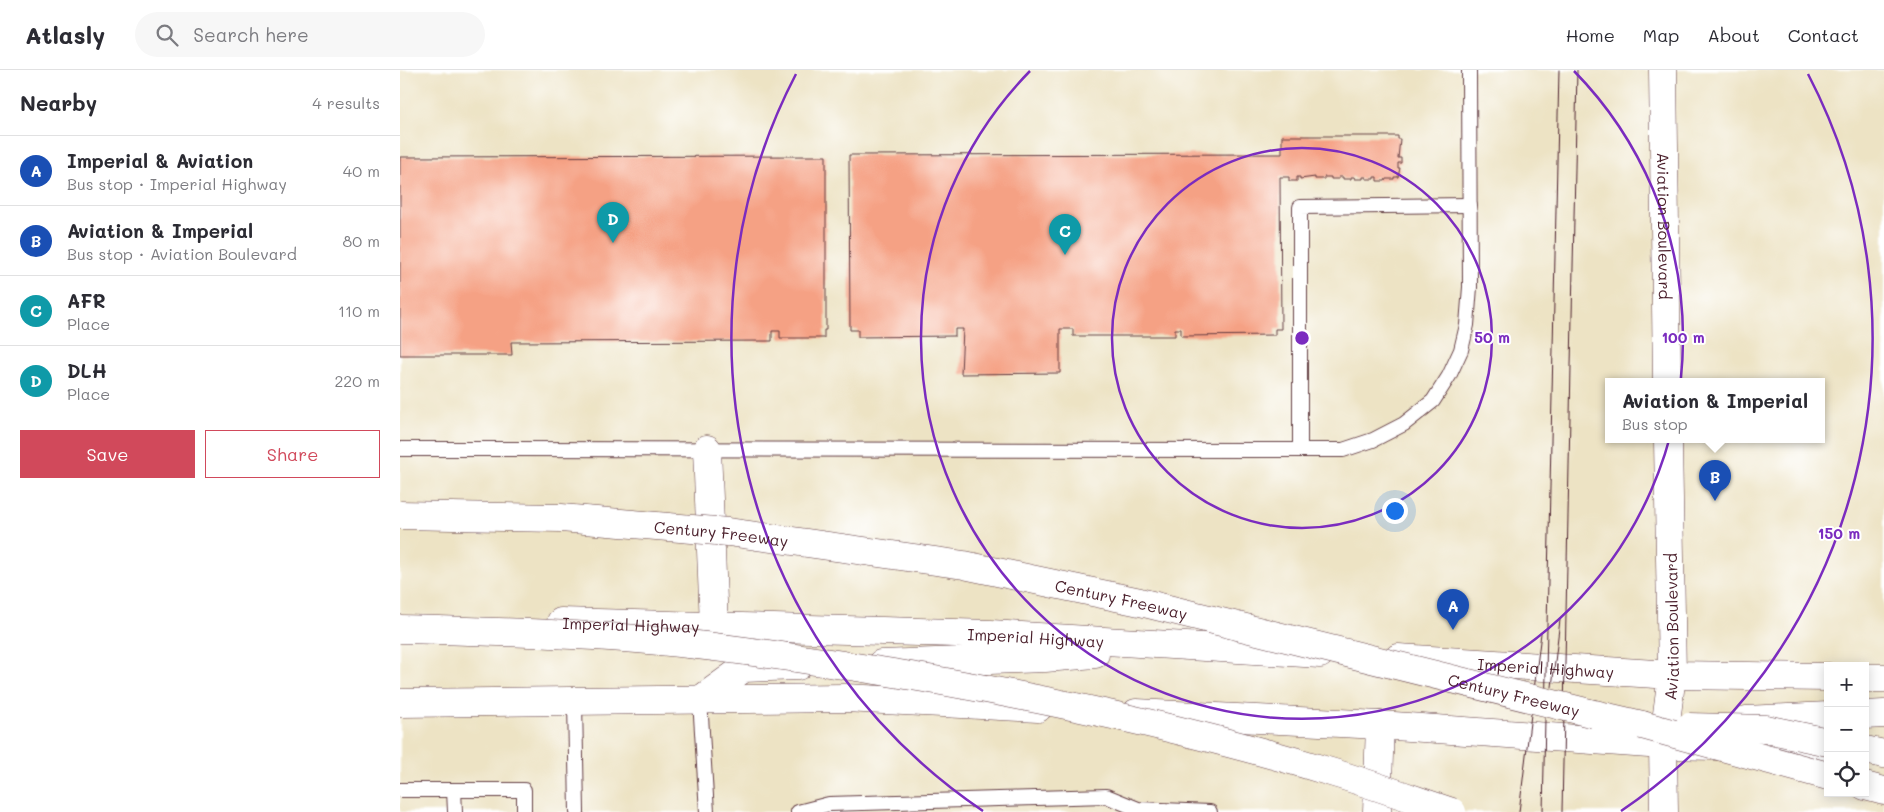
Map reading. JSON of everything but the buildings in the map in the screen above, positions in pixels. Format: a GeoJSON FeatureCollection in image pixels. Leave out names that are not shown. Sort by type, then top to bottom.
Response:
{"type":"FeatureCollection","features":[{"type":"Feature","properties":{"kind":"main road","name":"Aviation Boulevard"},"geometry":{"type":"LineString","coordinates":[[1663,70],[1668,378]]}},
{"type":"Feature","properties":{"kind":"main road","name":"Aviation Boulevard"},"geometry":{"type":"LineString","coordinates":[[1664,812],[1664,745],[1672,675],[1668,443]]}},
{"type":"Feature","properties":{"kind":"main road"},"geometry":{"type":"LineString","coordinates":[[706,449],[714,626]]}},
{"type":"Feature","properties":{"kind":"main road","name":"Century Freeway"},"geometry":{"type":"LineString","coordinates":[[400,515],[560,518],[728,532],[964,565],[1140,602],[1642,725],[1824,775]]}},
{"type":"Feature","properties":{"kind":"main road","name":"Imperial Highway"},"geometry":{"type":"LineString","coordinates":[[400,620],[521,620],[991,634],[1672,675],[1824,678]]}},
{"type":"Feature","properties":{"kind":"main road"},"geometry":{"type":"LineString","coordinates":[[400,629],[490,631],[639,639],[787,656],[918,676],[1029,696],[1181,730],[1334,773],[1452,812]]}},
{"type":"Feature","properties":{"kind":"main road"},"geometry":{"type":"LineString","coordinates":[[700,700],[744,668],[1046,658],[1096,654],[1135,643]]}},
{"type":"Feature","properties":{"kind":"main road"},"geometry":{"type":"LineString","coordinates":[[1869,678],[1884,678]]}},
{"type":"Feature","properties":{"kind":"main road"},"geometry":{"type":"LineString","coordinates":[[400,703],[845,698],[1380,725],[1664,745],[1824,748]]}},
{"type":"Feature","properties":{"kind":"main road"},"geometry":{"type":"LineString","coordinates":[[1869,715],[1884,714]]}},
{"type":"Feature","properties":{"kind":"main road"},"geometry":{"type":"LineString","coordinates":[[1664,745],[1695,723],[1824,716]]}},
{"type":"Feature","properties":{"kind":"main road"},"geometry":{"type":"LineString","coordinates":[[1377,812],[1380,725]]}},
{"type":"Feature","properties":{"kind":"main road"},"geometry":{"type":"LineString","coordinates":[[1642,725],[1766,729],[1824,741]]}},
{"type":"Feature","properties":{"kind":"main road"},"geometry":{"type":"LineString","coordinates":[[1869,749],[1884,747]]}},
{"type":"Feature","properties":{"kind":"main road"},"geometry":{"type":"LineString","coordinates":[[1869,750],[1884,754]]}},
{"type":"Feature","properties":{"kind":"main road"},"geometry":{"type":"LineString","coordinates":[[1869,787],[1884,791]]}},
{"type":"Feature","properties":{"kind":"lane"},"geometry":{"type":"LineString","coordinates":[[400,449],[1342,450],[1373,440],[1404,424],[1433,401],[1449,376],[1462,350],[1467,325],[1470,287],[1470,70]]}},
{"type":"Feature","properties":{"kind":"lane"},"geometry":{"type":"LineString","coordinates":[[1300,450],[1300,207],[1470,205]]}},
{"type":"Feature","properties":{"kind":"lane"},"geometry":{"type":"LineString","coordinates":[[700,700],[707,812]]}},
{"type":"Feature","properties":{"kind":"lane"},"geometry":{"type":"LineString","coordinates":[[575,701],[577,812]]}},
{"type":"Feature","properties":{"kind":"lane"},"geometry":{"type":"LineString","coordinates":[[400,790],[524,790],[524,812]]}},
{"type":"Feature","properties":{"kind":"lane"},"geometry":{"type":"LineString","coordinates":[[454,790],[455,812]]}},
{"type":"Feature","properties":{"kind":"lane"},"geometry":{"type":"LineString","coordinates":[[798,812],[829,804],[1106,796],[1138,809],[1210,812]]}},
{"type":"Feature","properties":{"kind":"tram line"},"geometry":{"type":"LineString","coordinates":[[1543,812],[1559,70]]}},
{"type":"Feature","properties":{"kind":"tram line"},"geometry":{"type":"LineString","coordinates":[[1562,812],[1577,70]]}},
{"type":"Feature","properties":{"kind":"tram line"},"geometry":{"type":"LineString","coordinates":[[1552,687],[1560,620]]}},
{"type":"Feature","properties":{"kind":"tram line"},"geometry":{"type":"LineString","coordinates":[[1519,812],[1541,633]]}},
{"type":"Feature","properties":{"kind":"place","name":"DLH"},"geometry":{"type":"Point","coordinates":[613,243]}},
{"type":"Feature","properties":{"kind":"place","name":"AFR"},"geometry":{"type":"Point","coordinates":[1065,255]}},
{"type":"Feature","properties":{"kind":"place","name":"Aviation & Imperial"},"geometry":{"type":"Point","coordinates":[1715,501]}},
{"type":"Feature","properties":{"kind":"place","name":"Imperial & Aviation"},"geometry":{"type":"Point","coordinates":[1453,630]}}]}
